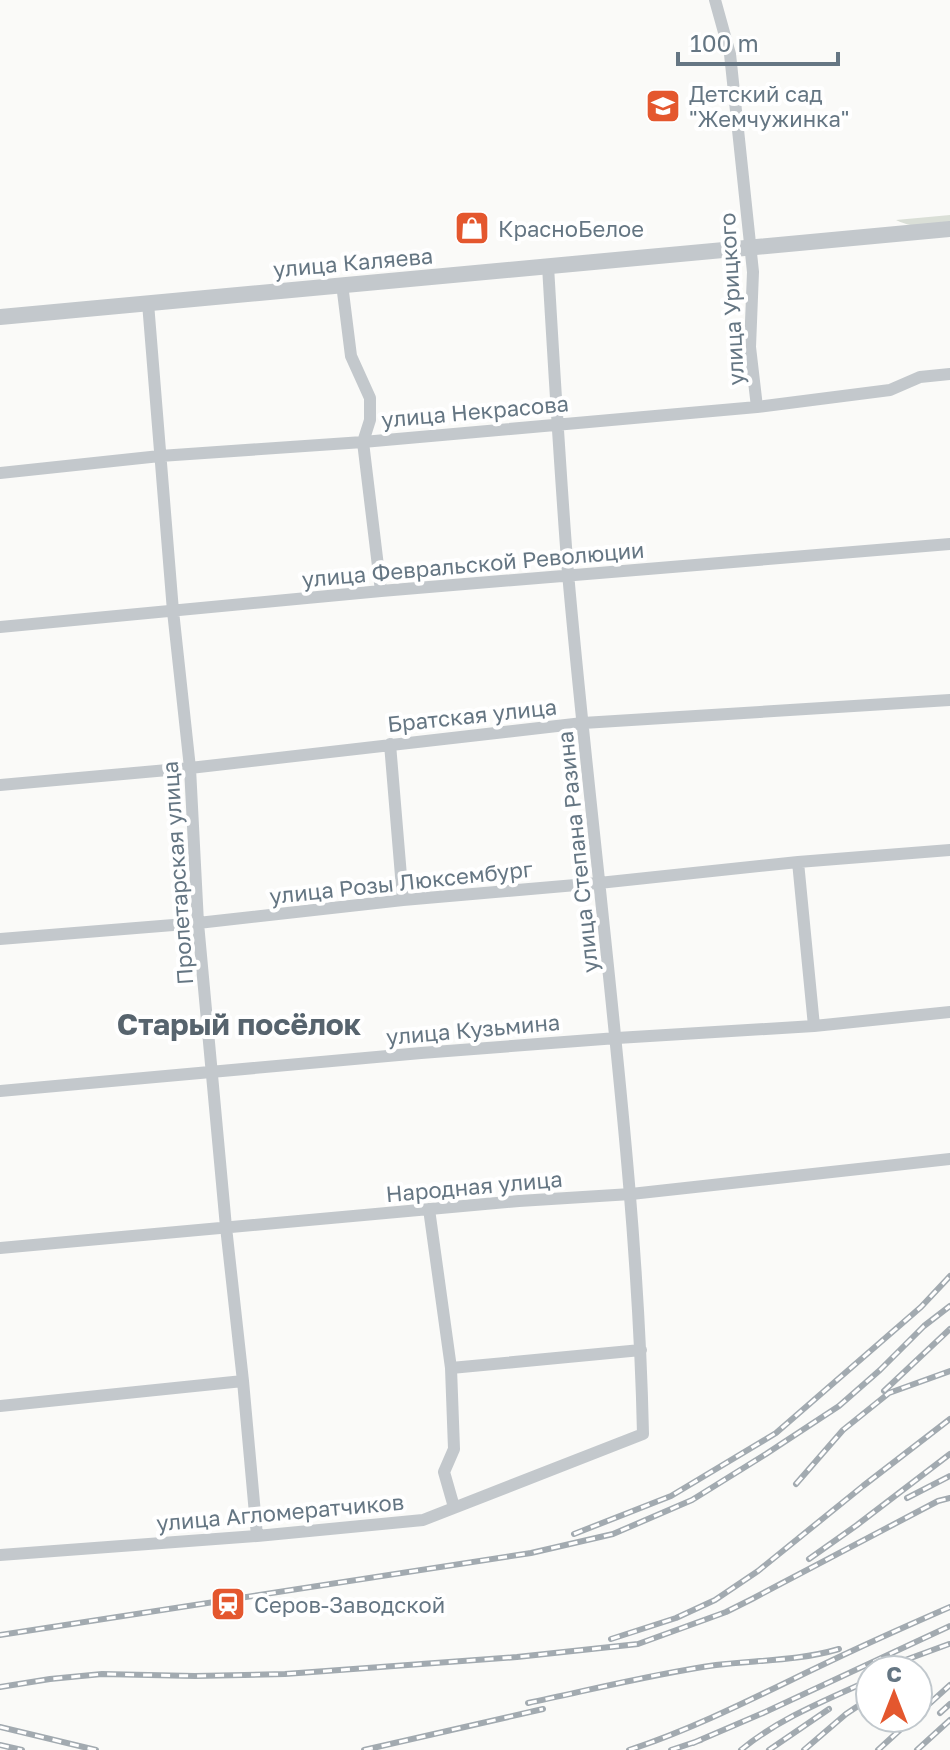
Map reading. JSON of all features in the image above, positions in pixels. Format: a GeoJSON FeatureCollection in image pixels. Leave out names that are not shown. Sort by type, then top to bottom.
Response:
{"type":"FeatureCollection","features":[{"type":"Feature","properties":{"kind":"street","name":"улица Урицкого"},"geometry":{"type":"LineString","coordinates":[[715,0],[730,54],[751,247],[750,347],[757,407]]}},
{"type":"Feature","properties":{"kind":"street","name":"улица Каляева"},"geometry":{"type":"LineString","coordinates":[[0,317],[950,229]]}},
{"type":"Feature","properties":{"kind":"street","name":"улица Степана Разина"},"geometry":{"type":"LineString","coordinates":[[548,266],[568,576],[631,1194],[643,1434]]}},
{"type":"Feature","properties":{"kind":"street"},"geometry":{"type":"LineString","coordinates":[[342,284],[351,356],[370,398],[370,420],[363,442],[381,591]]}},
{"type":"Feature","properties":{"kind":"street","name":"Пролетарская улица"},"geometry":{"type":"LineString","coordinates":[[148,303],[173,611],[190,768],[198,923],[257,1536]]}},
{"type":"Feature","properties":{"kind":"street","name":"улица Некрасова"},"geometry":{"type":"LineString","coordinates":[[0,473],[160,456],[363,442],[757,407],[890,390],[920,377],[950,374]]}},
{"type":"Feature","properties":{"kind":"street","name":"улица Февральской Революции"},"geometry":{"type":"LineString","coordinates":[[0,627],[381,591],[950,544]]}},
{"type":"Feature","properties":{"kind":"street","name":"Братская улица"},"geometry":{"type":"LineString","coordinates":[[0,785],[190,768],[583,723],[950,700]]}},
{"type":"Feature","properties":{"kind":"street"},"geometry":{"type":"LineString","coordinates":[[390,744],[403,900]]}},
{"type":"Feature","properties":{"kind":"street","name":"улица Розы Люксембург"},"geometry":{"type":"LineString","coordinates":[[0,939],[198,923],[403,900],[950,850]]}},
{"type":"Feature","properties":{"kind":"street"},"geometry":{"type":"LineString","coordinates":[[798,862],[814,1026]]}},
{"type":"Feature","properties":{"kind":"street","name":"улица Кузьмина"},"geometry":{"type":"LineString","coordinates":[[0,1091],[421,1053],[814,1026],[950,1012]]}},
{"type":"Feature","properties":{"kind":"street","name":"Народная улица"},"geometry":{"type":"LineString","coordinates":[[0,1248],[631,1194],[950,1159]]}},
{"type":"Feature","properties":{"kind":"street"},"geometry":{"type":"LineString","coordinates":[[429,1209],[451,1368],[454,1449],[444,1472],[454,1507]]}},
{"type":"Feature","properties":{"kind":"street"},"geometry":{"type":"LineString","coordinates":[[451,1368],[641,1350]]}},
{"type":"Feature","properties":{"kind":"street"},"geometry":{"type":"LineString","coordinates":[[0,1406],[243,1381]]}},
{"type":"Feature","properties":{"kind":"street","name":"улица Агломератчиков"},"geometry":{"type":"LineString","coordinates":[[0,1555],[423,1520],[643,1434]]}},
{"type":"Feature","properties":{"kind":"shaded area"},"geometry":{"type":"Polygon","coordinates":[[[950,215],[950,225],[916,226],[896,220],[950,215]]]}},
{"type":"Feature","properties":{"kind":"railway"},"geometry":{"type":"LineString","coordinates":[[574,1534],[671,1496],[776,1433],[921,1307],[950,1276]]}},
{"type":"Feature","properties":{"kind":"railway"},"geometry":{"type":"LineString","coordinates":[[0,1635],[531,1553],[613,1534],[692,1500],[839,1406],[924,1326],[950,1306]]}},
{"type":"Feature","properties":{"kind":"railway"},"geometry":{"type":"LineString","coordinates":[[884,1391],[950,1329]]}},
{"type":"Feature","properties":{"kind":"railway"},"geometry":{"type":"LineString","coordinates":[[796,1484],[843,1430],[889,1393],[950,1371]]}},
{"type":"Feature","properties":{"kind":"railway"},"geometry":{"type":"LineString","coordinates":[[611,1639],[676,1618],[715,1600],[758,1571],[950,1419]]}},
{"type":"Feature","properties":{"kind":"railway"},"geometry":{"type":"LineString","coordinates":[[809,1559],[950,1454]]}},
{"type":"Feature","properties":{"kind":"railway"},"geometry":{"type":"LineString","coordinates":[[907,1498],[950,1476]]}},
{"type":"Feature","properties":{"kind":"railway"},"geometry":{"type":"LineString","coordinates":[[0,1687],[102,1674],[285,1674],[517,1657],[638,1644],[726,1612],[938,1501],[950,1498]]}},
{"type":"Feature","properties":{"kind":"railway"},"geometry":{"type":"LineString","coordinates":[[629,1750],[715,1716],[950,1607]]}},
{"type":"Feature","properties":{"kind":"railway"},"geometry":{"type":"LineString","coordinates":[[693,1743],[950,1626]]}},
{"type":"Feature","properties":{"kind":"railway"},"geometry":{"type":"LineString","coordinates":[[922,1654],[949,1644]]}},
{"type":"Feature","properties":{"kind":"railway"},"geometry":{"type":"LineString","coordinates":[[528,1703],[692,1669],[793,1658],[839,1649]]}},
{"type":"Feature","properties":{"kind":"railway"},"geometry":{"type":"LineString","coordinates":[[934,1700],[950,1685]]}},
{"type":"Feature","properties":{"kind":"railway"},"geometry":{"type":"LineString","coordinates":[[741,1750],[786,1720],[854,1687]]}},
{"type":"Feature","properties":{"kind":"railway"},"geometry":{"type":"LineString","coordinates":[[940,1713],[950,1704]]}},
{"type":"Feature","properties":{"kind":"railway"},"geometry":{"type":"LineString","coordinates":[[364,1750],[543,1709]]}},
{"type":"Feature","properties":{"kind":"railway"},"geometry":{"type":"LineString","coordinates":[[769,1750],[829,1709]]}},
{"type":"Feature","properties":{"kind":"railway"},"geometry":{"type":"LineString","coordinates":[[804,1750],[854,1709]]}},
{"type":"Feature","properties":{"kind":"railway"},"geometry":{"type":"LineString","coordinates":[[917,1750],[950,1720]]}},
{"type":"Feature","properties":{"kind":"railway"},"geometry":{"type":"LineString","coordinates":[[0,1727],[96,1750]]}},
{"type":"Feature","properties":{"kind":"railway"},"geometry":{"type":"LineString","coordinates":[[878,1750],[896,1734]]}},
{"type":"Feature","properties":{"kind":"railway"},"geometry":{"type":"LineString","coordinates":[[671,1750],[701,1740]]}},
{"type":"Feature","properties":{"kind":"railway"},"geometry":{"type":"LineString","coordinates":[[0,1745],[22,1750]]}},
{"type":"Feature","properties":{"kind":"place","name":"Детский сад \"Жемчужинка\""},"geometry":{"type":"Point","coordinates":[663,106]}},
{"type":"Feature","properties":{"kind":"place","name":"КрасноБелое"},"geometry":{"type":"Point","coordinates":[472,228]}},
{"type":"Feature","properties":{"kind":"place","name":"Серов-Заводской"},"geometry":{"type":"Point","coordinates":[228,1604]}},
{"type":"Feature","properties":{"kind":"district","name":"Старый посёлок"},"geometry":{"type":"Point","coordinates":[239,1024]}}]}
